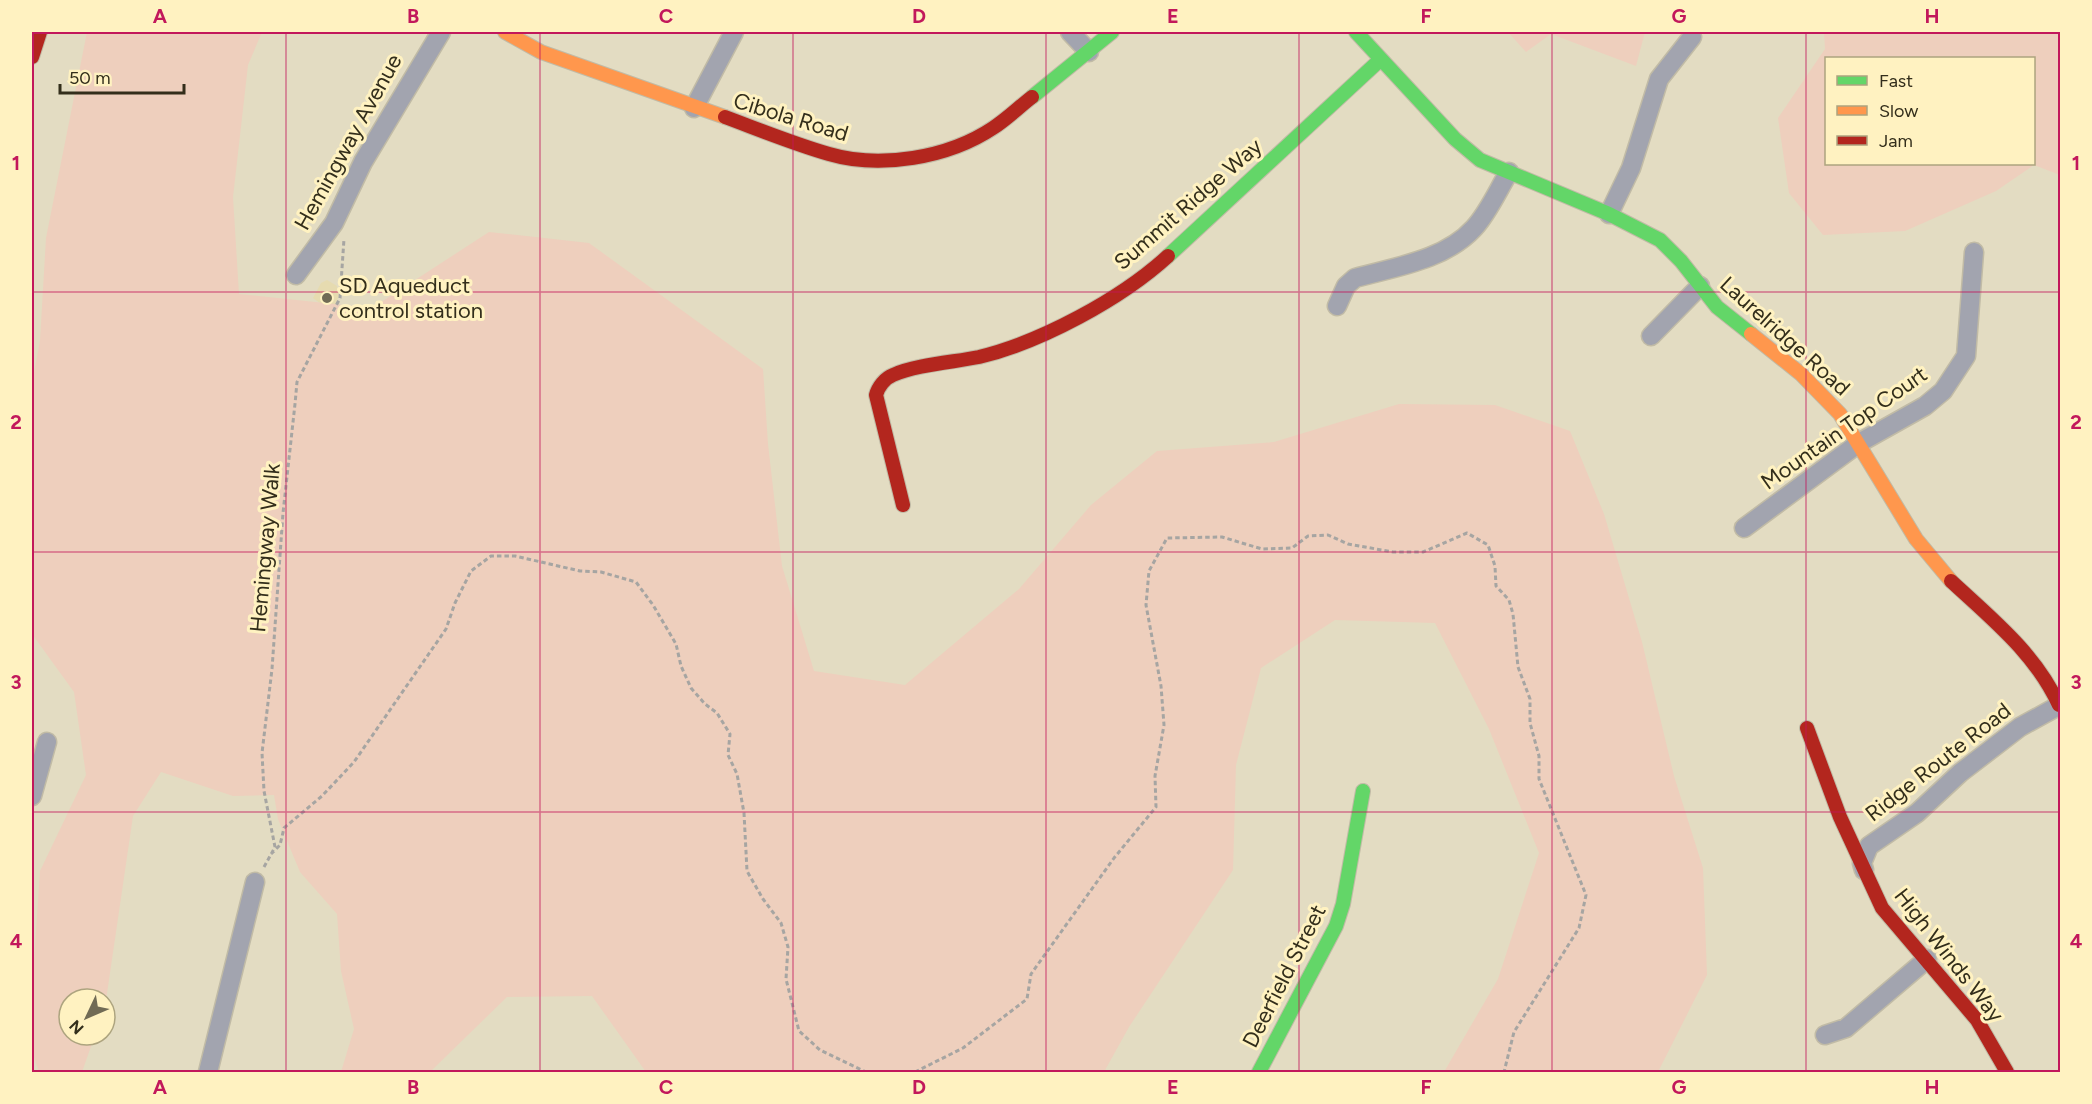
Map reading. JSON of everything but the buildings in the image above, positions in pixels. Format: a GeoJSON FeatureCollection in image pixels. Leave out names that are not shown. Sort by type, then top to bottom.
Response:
{"type":"FeatureCollection","features":[{"type":"Feature","properties":{"kind":"street"},"geometry":{"type":"LineString","coordinates":[[32,57],[40,32]]}},
{"type":"Feature","properties":{"kind":"street","name":"Hemingway Avenue"},"geometry":{"type":"LineString","coordinates":[[296,275],[330,228],[363,162],[441,32]]}},
{"type":"Feature","properties":{"kind":"street","name":"Cibola Road"},"geometry":{"type":"LineString","coordinates":[[505,32],[541,52],[694,108],[831,155],[879,161],[917,157],[953,147],[992,129],[1112,32]]}},
{"type":"Feature","properties":{"kind":"street"},"geometry":{"type":"LineString","coordinates":[[694,108],[734,32]]}},
{"type":"Feature","properties":{"kind":"street"},"geometry":{"type":"LineString","coordinates":[[1070,32],[1089,52]]}},
{"type":"Feature","properties":{"kind":"street","name":"Laurelridge Road"},"geometry":{"type":"LineString","coordinates":[[1356,32],[1455,139],[1480,160],[1610,214],[1659,240],[1682,261],[1717,307],[1801,374],[1840,414],[1916,539],[1942,572],[2020,644],[2060,705]]}},
{"type":"Feature","properties":{"kind":"street"},"geometry":{"type":"LineString","coordinates":[[1610,214],[1631,168],[1659,79],[1692,37]]}},
{"type":"Feature","properties":{"kind":"street","name":"Summit Ridge Way"},"geometry":{"type":"LineString","coordinates":[[903,505],[876,395],[878,388],[892,375],[981,356],[1020,343],[1100,306],[1164,259],[1381,59]]}},
{"type":"Feature","properties":{"kind":"street"},"geometry":{"type":"LineString","coordinates":[[1337,306],[1346,286],[1355,278],[1432,256],[1459,243],[1476,226],[1509,172]]}},
{"type":"Feature","properties":{"kind":"street","name":"Mountain Top Court"},"geometry":{"type":"LineString","coordinates":[[1744,528],[1859,443],[1925,406],[1943,391],[1957,373],[1965,356],[1974,252]]}},
{"type":"Feature","properties":{"kind":"street"},"geometry":{"type":"LineString","coordinates":[[1651,336],[1700,286]]}},
{"type":"Feature","properties":{"kind":"street","name":"Ridge Route Road"},"geometry":{"type":"LineString","coordinates":[[1864,870],[1862,863],[1869,846],[1917,813],[1960,773],[2020,727],[2060,705]]}},
{"type":"Feature","properties":{"kind":"street","name":"High Winds Way"},"geometry":{"type":"LineString","coordinates":[[1807,728],[1840,817],[1882,908],[1977,1020],[2007,1072]]}},
{"type":"Feature","properties":{"kind":"street"},"geometry":{"type":"LineString","coordinates":[[32,796],[47,742]]}},
{"type":"Feature","properties":{"kind":"street","name":"Deerfield Street"},"geometry":{"type":"LineString","coordinates":[[1259,1072],[1336,926],[1343,904],[1363,791]]}},
{"type":"Feature","properties":{"kind":"street"},"geometry":{"type":"LineString","coordinates":[[208,1072],[255,882]]}},
{"type":"Feature","properties":{"kind":"street"},"geometry":{"type":"LineString","coordinates":[[1825,1035],[1846,1028],[1927,959]]}},
{"type":"Feature","properties":{"kind":"path","name":"Hemingway Walk"},"geometry":{"type":"LineString","coordinates":[[255,882],[271,854],[275,841],[264,791],[262,753],[273,669],[283,513],[297,382],[340,297],[345,237],[330,228]]}},
{"type":"Feature","properties":{"kind":"path"},"geometry":{"type":"LineString","coordinates":[[915,1072],[963,1048],[1027,999],[1030,974],[1114,858],[1156,807],[1155,776],[1164,725],[1161,686],[1146,605],[1149,571],[1167,538],[1222,537],[1262,549],[1292,548],[1308,536],[1328,535],[1348,544],[1393,552],[1422,552],[1467,533],[1488,545],[1496,566],[1496,586],[1509,600],[1513,614],[1518,667],[1530,699],[1530,723],[1539,756],[1539,779],[1586,895],[1579,928],[1514,1032],[1504,1072]]}},
{"type":"Feature","properties":{"kind":"path"},"geometry":{"type":"LineString","coordinates":[[271,854],[280,845],[284,828],[322,796],[354,762],[446,630],[471,571],[484,561],[491,556],[515,556],[580,571],[601,572],[636,582],[653,605],[676,644],[681,666],[691,688],[705,705],[717,713],[730,734],[728,755],[738,774],[744,813],[747,871],[781,923],[788,947],[786,979],[800,1031],[820,1050],[866,1072]]}},
{"type":"Feature","properties":{"kind":"shaded area"},"geometry":{"type":"Polygon","coordinates":[[[87,32],[262,32],[248,65],[233,197],[239,294],[372,308],[489,232],[589,243],[763,369],[768,444],[782,566],[814,671],[905,685],[1019,589],[1091,505],[1157,451],[1274,442],[1399,404],[1495,405],[1570,431],[1604,514],[1642,642],[1674,776],[1703,868],[1707,975],[1658,1072],[1444,1072],[1498,979],[1539,853],[1489,729],[1435,623],[1335,620],[1261,668],[1236,765],[1233,870],[1129,1027],[1104,1072],[646,1072],[592,996],[507,997],[430,1072],[341,1072],[354,1029],[341,971],[337,914],[300,872],[278,819],[274,795],[233,796],[161,772],[133,816],[108,987],[57,987],[57,1047],[91,1047],[82,1072],[39,1072],[32,1051],[32,992],[40,871],[86,775],[74,692],[32,634],[32,383],[40,341],[46,238],[87,32]]]}},
{"type":"Feature","properties":{"kind":"shaded area"},"geometry":{"type":"Polygon","coordinates":[[[1508,32],[1645,32],[1636,66],[1551,34],[1526,52],[1508,32]]]}},
{"type":"Feature","properties":{"kind":"shaded area"},"geometry":{"type":"Polygon","coordinates":[[[1824,32],[2060,32],[2060,175],[2034,165],[1996,191],[1905,231],[1823,235],[1789,193],[1778,118],[1825,49],[1824,32]]]}},
{"type":"Feature","properties":{"kind":"shaded area"},"geometry":{"type":"Polygon","coordinates":[[[327,280],[337,286],[339,296],[332,312],[313,298],[321,283],[327,280]]]}},
{"type":"Feature","properties":{"kind":"traffic: fast"},"geometry":{"type":"LineString","coordinates":[[1032,97],[1112,32]]}},
{"type":"Feature","properties":{"kind":"traffic: fast"},"geometry":{"type":"LineString","coordinates":[[1356,32],[1455,139],[1480,160],[1609,214],[1660,240],[1681,261],[1717,307],[1751,334]]}},
{"type":"Feature","properties":{"kind":"traffic: fast"},"geometry":{"type":"LineString","coordinates":[[1168,256],[1381,59]]}},
{"type":"Feature","properties":{"kind":"traffic: fast"},"geometry":{"type":"LineString","coordinates":[[1259,1072],[1336,926],[1343,904],[1363,791]]}},
{"type":"Feature","properties":{"kind":"traffic: slow"},"geometry":{"type":"LineString","coordinates":[[505,32],[541,52],[725,117]]}},
{"type":"Feature","properties":{"kind":"traffic: slow"},"geometry":{"type":"LineString","coordinates":[[1751,334],[1801,374],[1840,414],[1916,539],[1951,581]]}},
{"type":"Feature","properties":{"kind":"traffic: jam"},"geometry":{"type":"LineString","coordinates":[[32,57],[40,32]]}},
{"type":"Feature","properties":{"kind":"traffic: jam"},"geometry":{"type":"LineString","coordinates":[[725,117],[829,154],[849,158],[891,160],[913,158],[956,147],[998,124],[1032,97]]}},
{"type":"Feature","properties":{"kind":"traffic: jam"},"geometry":{"type":"LineString","coordinates":[[903,505],[876,395],[880,386],[890,376],[935,364],[979,357],[1054,330],[1104,303],[1168,256]]}},
{"type":"Feature","properties":{"kind":"traffic: jam"},"geometry":{"type":"LineString","coordinates":[[1951,581],[1997,623],[2025,653],[2038,669],[2059,705]]}},
{"type":"Feature","properties":{"kind":"traffic: jam"},"geometry":{"type":"LineString","coordinates":[[1807,728],[1840,817],[1882,908],[1977,1020],[2007,1072]]}},
{"type":"Feature","properties":{"kind":"place","name":"SD Aqueduct control station"},"geometry":{"type":"Point","coordinates":[327,298]}}]}
